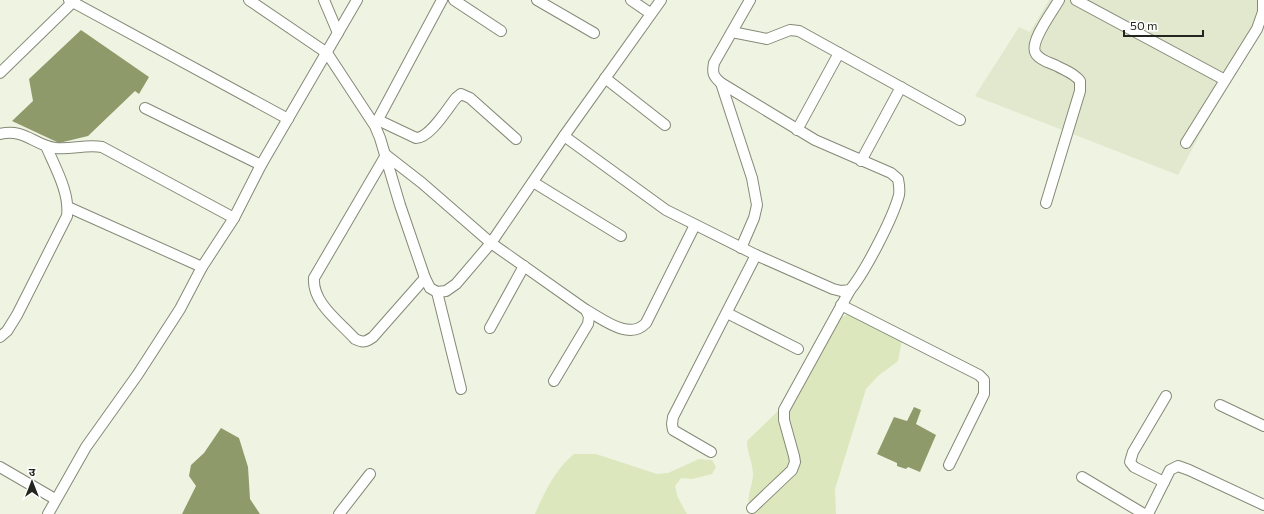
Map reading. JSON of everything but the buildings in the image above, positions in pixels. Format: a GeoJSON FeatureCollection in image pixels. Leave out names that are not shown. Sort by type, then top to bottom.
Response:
{"type":"FeatureCollection","features":[{"type":"Feature","properties":{"kind":"street"},"geometry":{"type":"LineString","coordinates":[[250,0],[327,54],[376,123],[400,205],[425,278],[430,288],[436,292],[446,291],[456,284],[492,243],[564,136],[650,13],[661,0]]}},
{"type":"Feature","properties":{"kind":"street"},"geometry":{"type":"LineString","coordinates":[[324,0],[338,33]]}},
{"type":"Feature","properties":{"kind":"street"},"geometry":{"type":"LineString","coordinates":[[48,514],[86,447],[158,345],[180,309],[202,267],[234,218],[261,165],[327,54],[357,0]]}},
{"type":"Feature","properties":{"kind":"street"},"geometry":{"type":"LineString","coordinates":[[376,123],[442,0]]}},
{"type":"Feature","properties":{"kind":"street"},"geometry":{"type":"LineString","coordinates":[[454,0],[501,31]]}},
{"type":"Feature","properties":{"kind":"street"},"geometry":{"type":"LineString","coordinates":[[537,0],[594,33]]}},
{"type":"Feature","properties":{"kind":"street"},"geometry":{"type":"LineString","coordinates":[[631,0],[650,13]]}},
{"type":"Feature","properties":{"kind":"street"},"geometry":{"type":"LineString","coordinates":[[750,0],[713,67],[714,77],[721,83],[815,140],[891,173],[898,179],[899,194],[882,236],[841,305],[784,410],[784,420],[795,462],[792,470],[752,508]]}},
{"type":"Feature","properties":{"kind":"street"},"geometry":{"type":"LineString","coordinates":[[1046,203],[1080,91],[1080,81],[1075,74],[1041,59],[1035,54],[1034,47],[1037,37],[1059,0]]}},
{"type":"Feature","properties":{"kind":"street"},"geometry":{"type":"LineString","coordinates":[[1076,0],[1225,80]]}},
{"type":"Feature","properties":{"kind":"street"},"geometry":{"type":"LineString","coordinates":[[1186,143],[1257,29],[1263,12],[1263,0]]}},
{"type":"Feature","properties":{"kind":"street"},"geometry":{"type":"LineString","coordinates":[[0,74],[72,1],[288,119]]}},
{"type":"Feature","properties":{"kind":"street"},"geometry":{"type":"LineString","coordinates":[[732,32],[767,39],[790,30],[799,31],[960,120]]}},
{"type":"Feature","properties":{"kind":"street"},"geometry":{"type":"LineString","coordinates":[[797,130],[839,53]]}},
{"type":"Feature","properties":{"kind":"street"},"geometry":{"type":"LineString","coordinates":[[605,78],[665,125]]}},
{"type":"Feature","properties":{"kind":"street"},"geometry":{"type":"LineString","coordinates":[[721,83],[752,178],[757,205],[754,218],[741,248]]}},
{"type":"Feature","properties":{"kind":"street"},"geometry":{"type":"LineString","coordinates":[[861,161],[900,87]]}},
{"type":"Feature","properties":{"kind":"street"},"geometry":{"type":"LineString","coordinates":[[376,123],[416,138],[421,138],[428,133],[456,98],[461,94],[470,98],[516,139]]}},
{"type":"Feature","properties":{"kind":"street"},"geometry":{"type":"LineString","coordinates":[[145,108],[261,165]]}},
{"type":"Feature","properties":{"kind":"street"},"geometry":{"type":"LineString","coordinates":[[0,134],[15,132],[46,146],[55,148],[94,146],[102,148],[234,218]]}},
{"type":"Feature","properties":{"kind":"street"},"geometry":{"type":"LineString","coordinates":[[564,136],[666,210],[741,248],[833,289],[841,291],[850,290]]}},
{"type":"Feature","properties":{"kind":"street"},"geometry":{"type":"LineString","coordinates":[[0,336],[6,331],[21,308],[65,223],[68,207],[46,146]]}},
{"type":"Feature","properties":{"kind":"street"},"geometry":{"type":"LineString","coordinates":[[386,155],[422,183],[492,243],[586,310],[625,330],[637,331],[646,323],[694,225]]}},
{"type":"Feature","properties":{"kind":"street"},"geometry":{"type":"LineString","coordinates":[[386,155],[314,278],[316,294],[322,303],[355,338],[361,342],[366,342],[373,337],[425,278]]}},
{"type":"Feature","properties":{"kind":"street"},"geometry":{"type":"LineString","coordinates":[[533,182],[622,236]]}},
{"type":"Feature","properties":{"kind":"street"},"geometry":{"type":"LineString","coordinates":[[68,207],[202,267]]}},
{"type":"Feature","properties":{"kind":"street"},"geometry":{"type":"LineString","coordinates":[[711,452],[679,435],[673,430],[673,417],[756,255]]}},
{"type":"Feature","properties":{"kind":"street"},"geometry":{"type":"LineString","coordinates":[[490,328],[524,266]]}},
{"type":"Feature","properties":{"kind":"street"},"geometry":{"type":"LineString","coordinates":[[436,292],[461,389]]}},
{"type":"Feature","properties":{"kind":"street"},"geometry":{"type":"LineString","coordinates":[[841,305],[979,375],[984,380],[984,394],[949,465]]}},
{"type":"Feature","properties":{"kind":"street"},"geometry":{"type":"LineString","coordinates":[[554,381],[588,324],[590,317],[586,310]]}},
{"type":"Feature","properties":{"kind":"street"},"geometry":{"type":"LineString","coordinates":[[727,313],[798,349]]}},
{"type":"Feature","properties":{"kind":"street"},"geometry":{"type":"LineString","coordinates":[[1164,482],[1134,467],[1130,462],[1133,452],[1166,396]]}},
{"type":"Feature","properties":{"kind":"street"},"geometry":{"type":"LineString","coordinates":[[1220,405],[1264,426]]}},
{"type":"Feature","properties":{"kind":"street"},"geometry":{"type":"LineString","coordinates":[[1148,514],[1170,470],[1178,466],[1264,505]]}},
{"type":"Feature","properties":{"kind":"street"},"geometry":{"type":"LineString","coordinates":[[0,467],[55,500]]}},
{"type":"Feature","properties":{"kind":"street"},"geometry":{"type":"LineString","coordinates":[[339,514],[370,474]]}},
{"type":"Feature","properties":{"kind":"street"},"geometry":{"type":"LineString","coordinates":[[1082,477],[1144,514]]}},
{"type":"Feature","properties":{"kind":"shaded area"},"geometry":{"type":"Polygon","coordinates":[[[1049,0],[1264,0],[1264,17],[1178,175],[975,96],[1019,27],[1030,32],[1049,0]]]}},
{"type":"Feature","properties":{"kind":"shaded area"},"geometry":{"type":"Polygon","coordinates":[[[81,30],[149,77],[139,94],[135,91],[88,136],[59,143],[12,121],[33,101],[29,79],[81,30]]]}},
{"type":"Feature","properties":{"kind":"shaded area"},"geometry":{"type":"Polygon","coordinates":[[[851,313],[886,330],[902,341],[898,361],[878,376],[866,389],[835,489],[836,514],[752,514],[749,503],[749,494],[753,471],[747,441],[783,406],[840,318],[851,313]]]}},
{"type":"Feature","properties":{"kind":"shaded area"},"geometry":{"type":"Polygon","coordinates":[[[914,407],[921,410],[916,424],[936,435],[920,472],[908,467],[906,469],[897,466],[897,463],[877,454],[894,417],[907,421],[914,407]]]}},
{"type":"Feature","properties":{"kind":"shaded area"},"geometry":{"type":"Polygon","coordinates":[[[221,428],[239,438],[248,467],[250,499],[260,514],[182,514],[196,486],[189,476],[191,465],[204,453],[221,428]]]}},
{"type":"Feature","properties":{"kind":"shaded area"},"geometry":{"type":"Polygon","coordinates":[[[574,454],[596,454],[657,474],[668,473],[699,459],[712,460],[716,467],[712,474],[692,479],[681,478],[675,486],[678,498],[687,514],[535,514],[556,474],[574,454]]]}}]}
